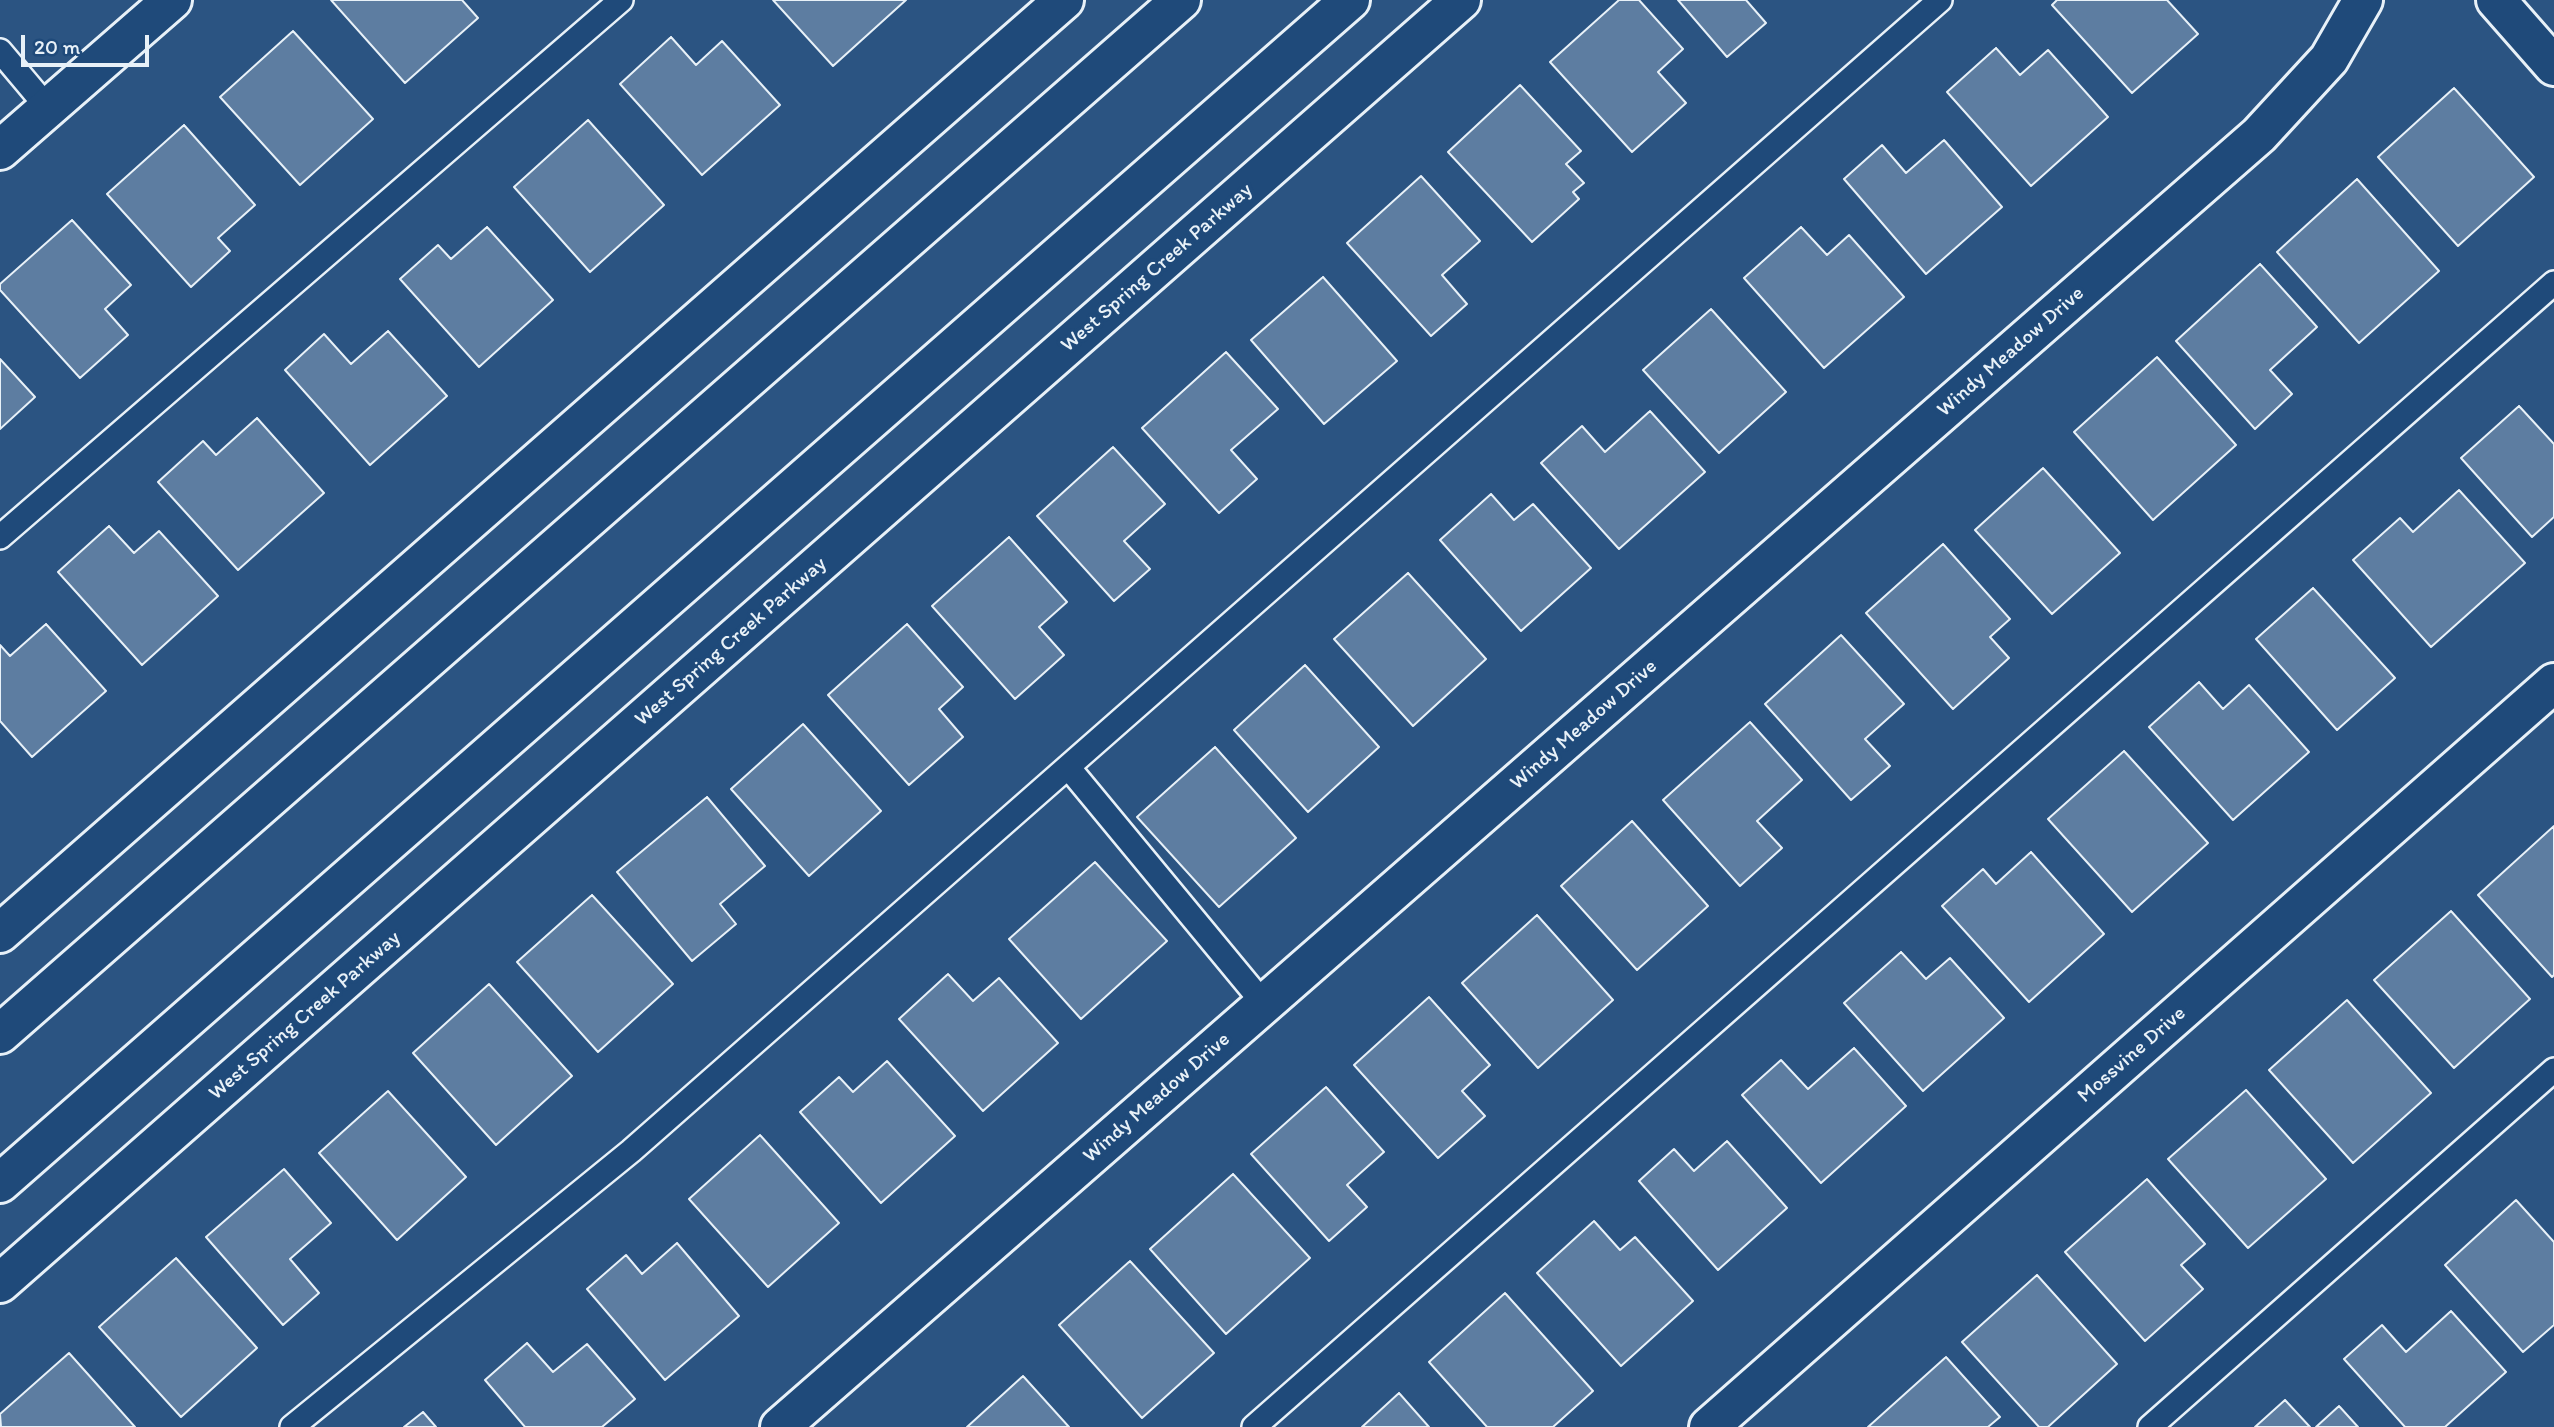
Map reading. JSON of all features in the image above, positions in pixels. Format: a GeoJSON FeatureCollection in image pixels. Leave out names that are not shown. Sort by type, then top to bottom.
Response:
{"type":"FeatureCollection","features":[{"type":"Feature","properties":{"kind":"street"},"geometry":{"type":"LineString","coordinates":[[0,150],[172,0]]}},
{"type":"Feature","properties":{"kind":"street"},"geometry":{"type":"LineString","coordinates":[[0,933],[1064,0]]}},
{"type":"Feature","properties":{"kind":"street"},"geometry":{"type":"LineString","coordinates":[[0,1034],[1181,0]]}},
{"type":"Feature","properties":{"kind":"street"},"geometry":{"type":"LineString","coordinates":[[0,1183],[1350,0]]}},
{"type":"Feature","properties":{"kind":"street","name":"West Spring Creek Parkway"},"geometry":{"type":"LineString","coordinates":[[0,1283],[1461,0]]}},
{"type":"Feature","properties":{"kind":"street","name":"Windy Meadow Drive"},"geometry":{"type":"LineString","coordinates":[[780,1427],[2259,135],[2329,59],[2363,0]]}},
{"type":"Feature","properties":{"kind":"street"},"geometry":{"type":"LineString","coordinates":[[2496,0],[2554,66]]}},
{"type":"Feature","properties":{"kind":"street","name":"Mossvine Drive"},"geometry":{"type":"LineString","coordinates":[[1709,1427],[2554,683]]}},
{"type":"Feature","properties":{"kind":"lane"},"geometry":{"type":"LineString","coordinates":[[0,537],[621,0]]}},
{"type":"Feature","properties":{"kind":"lane"},"geometry":{"type":"LineString","coordinates":[[292,1427],[631,1151],[1940,0]]}},
{"type":"Feature","properties":{"kind":"lane"},"geometry":{"type":"LineString","coordinates":[[0,51],[48,108]]}},
{"type":"Feature","properties":{"kind":"lane"},"geometry":{"type":"LineString","coordinates":[[1254,1427],[2554,283]]}},
{"type":"Feature","properties":{"kind":"lane"},"geometry":{"type":"LineString","coordinates":[[1068,767],[1264,1004]]}},
{"type":"Feature","properties":{"kind":"lane"},"geometry":{"type":"LineString","coordinates":[[2150,1427],[2554,1070]]}},
{"type":"Feature","properties":{"kind":"building"},"geometry":{"type":"Polygon","coordinates":[[[331,0],[462,0],[478,18],[405,83],[331,0]]]}},
{"type":"Feature","properties":{"kind":"building"},"geometry":{"type":"Polygon","coordinates":[[[773,0],[906,0],[833,66],[773,0]]]}},
{"type":"Feature","properties":{"kind":"building"},"geometry":{"type":"Polygon","coordinates":[[[1619,0],[1639,0],[1683,49],[1658,72],[1686,103],[1632,152],[1550,62],[1619,0]]]}},
{"type":"Feature","properties":{"kind":"building"},"geometry":{"type":"Polygon","coordinates":[[[1678,0],[1746,0],[1766,23],[1727,57],[1678,0]]]}},
{"type":"Feature","properties":{"kind":"building"},"geometry":{"type":"Polygon","coordinates":[[[2057,0],[2167,0],[2198,34],[2132,93],[2052,5],[2057,0]]]}},
{"type":"Feature","properties":{"kind":"building"},"geometry":{"type":"Polygon","coordinates":[[[293,31],[373,119],[300,185],[220,97],[293,31]]]}},
{"type":"Feature","properties":{"kind":"building"},"geometry":{"type":"Polygon","coordinates":[[[671,37],[696,65],[722,41],[780,105],[702,175],[620,84],[671,37]]]}},
{"type":"Feature","properties":{"kind":"building"},"geometry":{"type":"Polygon","coordinates":[[[1996,48],[2020,75],[2048,50],[2108,117],[2031,186],[1947,92],[1996,48]]]}},
{"type":"Feature","properties":{"kind":"building"},"geometry":{"type":"Polygon","coordinates":[[[1520,85],[1581,151],[1566,164],[1584,183],[1573,192],[1579,199],[1532,242],[1448,152],[1520,85]]]}},
{"type":"Feature","properties":{"kind":"building"},"geometry":{"type":"Polygon","coordinates":[[[2454,88],[2534,177],[2458,246],[2378,157],[2454,88]]]}},
{"type":"Feature","properties":{"kind":"building"},"geometry":{"type":"Polygon","coordinates":[[[588,120],[664,205],[590,272],[514,187],[588,120]]]}},
{"type":"Feature","properties":{"kind":"building"},"geometry":{"type":"Polygon","coordinates":[[[184,125],[255,205],[218,238],[230,251],[191,287],[107,194],[184,125]]]}},
{"type":"Feature","properties":{"kind":"building"},"geometry":{"type":"Polygon","coordinates":[[[1944,140],[2002,207],[1926,274],[1844,179],[1882,145],[1906,173],[1944,140]]]}},
{"type":"Feature","properties":{"kind":"building"},"geometry":{"type":"Polygon","coordinates":[[[1421,176],[1480,241],[1442,275],[1467,304],[1431,336],[1347,243],[1421,176]]]}},
{"type":"Feature","properties":{"kind":"building"},"geometry":{"type":"Polygon","coordinates":[[[2357,179],[2439,271],[2359,343],[2277,252],[2357,179]]]}},
{"type":"Feature","properties":{"kind":"building"},"geometry":{"type":"Polygon","coordinates":[[[72,220],[131,285],[105,309],[128,335],[80,378],[0,290],[0,284],[72,220]]]}},
{"type":"Feature","properties":{"kind":"building"},"geometry":{"type":"Polygon","coordinates":[[[487,227],[553,300],[479,367],[400,279],[438,245],[451,259],[487,227]]]}},
{"type":"Feature","properties":{"kind":"building"},"geometry":{"type":"Polygon","coordinates":[[[1801,227],[1827,255],[1849,235],[1904,297],[1824,368],[1744,278],[1801,227]]]}},
{"type":"Feature","properties":{"kind":"building"},"geometry":{"type":"Polygon","coordinates":[[[2260,264],[2317,327],[2270,370],[2292,394],[2255,429],[2176,341],[2260,264]]]}},
{"type":"Feature","properties":{"kind":"building"},"geometry":{"type":"Polygon","coordinates":[[[1323,277],[1397,361],[1324,424],[1251,340],[1323,277]]]}},
{"type":"Feature","properties":{"kind":"building"},"geometry":{"type":"Polygon","coordinates":[[[1711,309],[1786,392],[1719,453],[1643,370],[1711,309]]]}},
{"type":"Feature","properties":{"kind":"building"},"geometry":{"type":"Polygon","coordinates":[[[388,331],[447,396],[370,465],[285,370],[324,334],[351,364],[388,331]]]}},
{"type":"Feature","properties":{"kind":"building"},"geometry":{"type":"Polygon","coordinates":[[[1226,352],[1278,409],[1231,450],[1257,479],[1219,513],[1142,428],[1226,352]]]}},
{"type":"Feature","properties":{"kind":"building"},"geometry":{"type":"Polygon","coordinates":[[[2157,357],[2236,445],[2153,520],[2074,432],[2157,357]]]}},
{"type":"Feature","properties":{"kind":"building"},"geometry":{"type":"Polygon","coordinates":[[[0,359],[35,397],[0,429],[0,359]]]}},
{"type":"Feature","properties":{"kind":"building"},"geometry":{"type":"Polygon","coordinates":[[[2519,406],[2554,444],[2554,517],[2532,537],[2461,458],[2519,406]]]}},
{"type":"Feature","properties":{"kind":"building"},"geometry":{"type":"Polygon","coordinates":[[[1650,411],[1705,472],[1619,549],[1541,463],[1582,426],[1605,452],[1650,411]]]}},
{"type":"Feature","properties":{"kind":"building"},"geometry":{"type":"Polygon","coordinates":[[[257,418],[324,493],[238,570],[158,482],[203,441],[216,455],[257,418]]]}},
{"type":"Feature","properties":{"kind":"building"},"geometry":{"type":"Polygon","coordinates":[[[1113,447],[1165,504],[1124,541],[1150,569],[1114,601],[1037,516],[1113,447]]]}},
{"type":"Feature","properties":{"kind":"building"},"geometry":{"type":"Polygon","coordinates":[[[2043,468],[2120,553],[2052,614],[1975,530],[2043,468]]]}},
{"type":"Feature","properties":{"kind":"building"},"geometry":{"type":"Polygon","coordinates":[[[2459,490],[2525,563],[2431,647],[2353,560],[2400,518],[2413,532],[2459,490]]]}},
{"type":"Feature","properties":{"kind":"building"},"geometry":{"type":"Polygon","coordinates":[[[1491,494],[1514,520],[1533,504],[1591,568],[1521,631],[1440,540],[1491,494]]]}},
{"type":"Feature","properties":{"kind":"building"},"geometry":{"type":"Polygon","coordinates":[[[109,526],[134,553],[159,531],[218,596],[142,665],[58,572],[109,526]]]}},
{"type":"Feature","properties":{"kind":"building"},"geometry":{"type":"Polygon","coordinates":[[[1009,537],[1067,602],[1039,627],[1064,655],[1015,699],[932,606],[1009,537]]]}},
{"type":"Feature","properties":{"kind":"building"},"geometry":{"type":"Polygon","coordinates":[[[1943,544],[2010,619],[1990,637],[2009,658],[1953,709],[1866,613],[1943,544]]]}},
{"type":"Feature","properties":{"kind":"building"},"geometry":{"type":"Polygon","coordinates":[[[1408,573],[1486,659],[1413,726],[1334,639],[1408,573]]]}},
{"type":"Feature","properties":{"kind":"building"},"geometry":{"type":"Polygon","coordinates":[[[2313,588],[2395,678],[2337,730],[2256,639],[2313,588]]]}},
{"type":"Feature","properties":{"kind":"building"},"geometry":{"type":"Polygon","coordinates":[[[46,624],[106,691],[32,757],[0,721],[0,645],[10,656],[46,624]]]}},
{"type":"Feature","properties":{"kind":"building"},"geometry":{"type":"Polygon","coordinates":[[[907,624],[963,687],[939,709],[963,737],[909,785],[828,695],[907,624]]]}},
{"type":"Feature","properties":{"kind":"building"},"geometry":{"type":"Polygon","coordinates":[[[1841,635],[1904,704],[1865,739],[1890,766],[1851,800],[1765,704],[1841,635]]]}},
{"type":"Feature","properties":{"kind":"building"},"geometry":{"type":"Polygon","coordinates":[[[1305,665],[1379,747],[1308,812],[1234,730],[1305,665]]]}},
{"type":"Feature","properties":{"kind":"building"},"geometry":{"type":"Polygon","coordinates":[[[2199,682],[2223,709],[2249,685],[2309,752],[2233,820],[2149,727],[2199,682]]]}},
{"type":"Feature","properties":{"kind":"building"},"geometry":{"type":"Polygon","coordinates":[[[1750,722],[1802,780],[1757,821],[1782,848],[1740,886],[1663,800],[1750,722]]]}},
{"type":"Feature","properties":{"kind":"building"},"geometry":{"type":"Polygon","coordinates":[[[803,724],[881,811],[809,876],[731,789],[803,724]]]}},
{"type":"Feature","properties":{"kind":"building"},"geometry":{"type":"Polygon","coordinates":[[[1215,747],[1296,838],[1219,907],[1137,817],[1215,747]]]}},
{"type":"Feature","properties":{"kind":"building"},"geometry":{"type":"Polygon","coordinates":[[[2124,751],[2208,843],[2132,912],[2048,819],[2124,751]]]}},
{"type":"Feature","properties":{"kind":"building"},"geometry":{"type":"Polygon","coordinates":[[[707,797],[765,866],[720,904],[736,924],[692,961],[617,872],[707,797]]]}},
{"type":"Feature","properties":{"kind":"building"},"geometry":{"type":"Polygon","coordinates":[[[1632,821],[1708,906],[1637,970],[1561,886],[1632,821]]]}},
{"type":"Feature","properties":{"kind":"building"},"geometry":{"type":"Polygon","coordinates":[[[2554,826],[2554,975],[2552,977],[2478,895],[2554,826]]]}},
{"type":"Feature","properties":{"kind":"building"},"geometry":{"type":"Polygon","coordinates":[[[2031,852],[2104,934],[2029,1002],[1942,906],[1983,869],[1996,884],[2031,852]]]}},
{"type":"Feature","properties":{"kind":"building"},"geometry":{"type":"Polygon","coordinates":[[[1095,862],[1167,941],[1081,1019],[1009,939],[1095,862]]]}},
{"type":"Feature","properties":{"kind":"building"},"geometry":{"type":"Polygon","coordinates":[[[592,895],[673,984],[598,1052],[517,962],[592,895]]]}},
{"type":"Feature","properties":{"kind":"building"},"geometry":{"type":"Polygon","coordinates":[[[2451,911],[2530,999],[2454,1068],[2374,980],[2451,911]]]}},
{"type":"Feature","properties":{"kind":"building"},"geometry":{"type":"Polygon","coordinates":[[[1537,915],[1613,1000],[1538,1068],[1462,983],[1537,915]]]}},
{"type":"Feature","properties":{"kind":"building"},"geometry":{"type":"Polygon","coordinates":[[[1901,952],[1926,979],[1950,958],[2004,1018],[1923,1091],[1844,1003],[1901,952]]]}},
{"type":"Feature","properties":{"kind":"building"},"geometry":{"type":"Polygon","coordinates":[[[948,974],[973,1001],[999,978],[1058,1043],[983,1111],[899,1019],[948,974]]]}},
{"type":"Feature","properties":{"kind":"building"},"geometry":{"type":"Polygon","coordinates":[[[489,984],[572,1076],[496,1145],[413,1053],[489,984]]]}},
{"type":"Feature","properties":{"kind":"building"},"geometry":{"type":"Polygon","coordinates":[[[1429,997],[1490,1065],[1462,1091],[1485,1116],[1438,1158],[1354,1065],[1429,997]]]}},
{"type":"Feature","properties":{"kind":"building"},"geometry":{"type":"Polygon","coordinates":[[[2347,1000],[2431,1093],[2353,1163],[2269,1070],[2347,1000]]]}},
{"type":"Feature","properties":{"kind":"building"},"geometry":{"type":"Polygon","coordinates":[[[1854,1048],[1906,1106],[1821,1183],[1742,1095],[1781,1060],[1808,1089],[1854,1048]]]}},
{"type":"Feature","properties":{"kind":"building"},"geometry":{"type":"Polygon","coordinates":[[[887,1061],[955,1136],[881,1203],[800,1112],[839,1077],[853,1092],[887,1061]]]}},
{"type":"Feature","properties":{"kind":"building"},"geometry":{"type":"Polygon","coordinates":[[[1326,1087],[1384,1152],[1347,1185],[1367,1207],[1329,1241],[1251,1154],[1326,1087]]]}},
{"type":"Feature","properties":{"kind":"building"},"geometry":{"type":"Polygon","coordinates":[[[2246,1090],[2326,1179],[2248,1248],[2168,1159],[2246,1090]]]}},
{"type":"Feature","properties":{"kind":"building"},"geometry":{"type":"Polygon","coordinates":[[[388,1091],[466,1177],[397,1240],[319,1153],[388,1091]]]}},
{"type":"Feature","properties":{"kind":"building"},"geometry":{"type":"Polygon","coordinates":[[[760,1135],[839,1223],[768,1287],[689,1199],[760,1135]]]}},
{"type":"Feature","properties":{"kind":"building"},"geometry":{"type":"Polygon","coordinates":[[[1727,1141],[1787,1208],[1718,1270],[1639,1181],[1674,1149],[1694,1171],[1727,1141]]]}},
{"type":"Feature","properties":{"kind":"building"},"geometry":{"type":"Polygon","coordinates":[[[284,1169],[331,1223],[290,1259],[319,1293],[283,1325],[206,1237],[284,1169]]]}},
{"type":"Feature","properties":{"kind":"building"},"geometry":{"type":"Polygon","coordinates":[[[1233,1174],[1310,1258],[1226,1334],[1150,1249],[1233,1174]]]}},
{"type":"Feature","properties":{"kind":"building"},"geometry":{"type":"Polygon","coordinates":[[[2147,1179],[2205,1244],[2181,1265],[2203,1289],[2145,1341],[2065,1252],[2147,1179]]]}},
{"type":"Feature","properties":{"kind":"building"},"geometry":{"type":"Polygon","coordinates":[[[2516,1200],[2554,1242],[2554,1325],[2523,1352],[2445,1265],[2516,1200]]]}},
{"type":"Feature","properties":{"kind":"building"},"geometry":{"type":"Polygon","coordinates":[[[1594,1221],[1620,1250],[1635,1237],[1693,1301],[1621,1366],[1537,1273],[1594,1221]]]}},
{"type":"Feature","properties":{"kind":"building"},"geometry":{"type":"Polygon","coordinates":[[[677,1243],[739,1316],[665,1380],[587,1289],[626,1255],[642,1274],[677,1243]]]}},
{"type":"Feature","properties":{"kind":"building"},"geometry":{"type":"Polygon","coordinates":[[[176,1258],[257,1348],[181,1417],[99,1327],[176,1258]]]}},
{"type":"Feature","properties":{"kind":"building"},"geometry":{"type":"Polygon","coordinates":[[[1130,1261],[1214,1353],[1142,1418],[1059,1325],[1130,1261]]]}},
{"type":"Feature","properties":{"kind":"building"},"geometry":{"type":"Polygon","coordinates":[[[2037,1275],[2117,1364],[2048,1427],[2039,1427],[1962,1342],[2037,1275]]]}},
{"type":"Feature","properties":{"kind":"building"},"geometry":{"type":"Polygon","coordinates":[[[1505,1293],[1593,1391],[1553,1427],[1487,1427],[1429,1362],[1505,1293]]]}},
{"type":"Feature","properties":{"kind":"building"},"geometry":{"type":"Polygon","coordinates":[[[2451,1311],[2506,1372],[2445,1427],[2405,1427],[2344,1359],[2382,1325],[2406,1352],[2451,1311]]]}},
{"type":"Feature","properties":{"kind":"building"},"geometry":{"type":"Polygon","coordinates":[[[527,1343],[553,1372],[587,1344],[635,1399],[602,1427],[525,1427],[485,1380],[527,1343]]]}},
{"type":"Feature","properties":{"kind":"building"},"geometry":{"type":"Polygon","coordinates":[[[69,1353],[135,1427],[1,1427],[0,1414],[69,1353]]]}},
{"type":"Feature","properties":{"kind":"building"},"geometry":{"type":"Polygon","coordinates":[[[1946,1357],[2000,1417],[1988,1427],[1868,1427],[1946,1357]]]}},
{"type":"Feature","properties":{"kind":"building"},"geometry":{"type":"Polygon","coordinates":[[[1023,1376],[1069,1427],[967,1427],[1023,1376]]]}},
{"type":"Feature","properties":{"kind":"building"},"geometry":{"type":"Polygon","coordinates":[[[1399,1393],[1429,1427],[1362,1427],[1399,1393]]]}},
{"type":"Feature","properties":{"kind":"building"},"geometry":{"type":"Polygon","coordinates":[[[2285,1400],[2310,1427],[2255,1427],[2285,1400]]]}},
{"type":"Feature","properties":{"kind":"building"},"geometry":{"type":"Polygon","coordinates":[[[2339,1406],[2358,1427],[2316,1427],[2339,1406]]]}},
{"type":"Feature","properties":{"kind":"building"},"geometry":{"type":"Polygon","coordinates":[[[423,1412],[436,1427],[404,1427],[423,1412]]]}}]}
